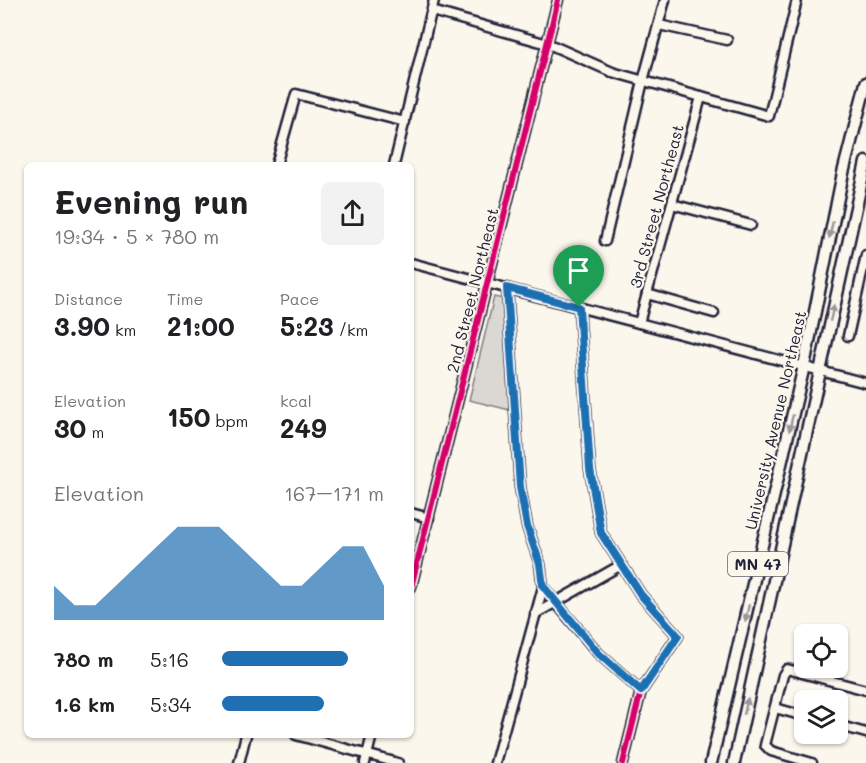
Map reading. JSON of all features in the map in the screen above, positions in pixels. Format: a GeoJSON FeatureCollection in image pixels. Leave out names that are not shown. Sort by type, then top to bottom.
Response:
{"type":"FeatureCollection","features":[{"type":"Feature","properties":{"kind":"main road","name":"University Avenue Northeast"},"geometry":{"type":"LineString","coordinates":[[711,763],[804,366],[843,173],[866,83]]}},
{"type":"Feature","properties":{"kind":"main road","name":"University Avenue Northeast"},"geometry":{"type":"LineString","coordinates":[[734,763],[866,162]]}},
{"type":"Feature","properties":{"kind":"street"},"geometry":{"type":"LineString","coordinates":[[395,162],[435,0]]}},
{"type":"Feature","properties":{"kind":"street","name":"2nd Street Northeast"},"geometry":{"type":"LineString","coordinates":[[414,576],[558,0]]}},
{"type":"Feature","properties":{"kind":"street"},"geometry":{"type":"LineString","coordinates":[[605,241],[665,0]]}},
{"type":"Feature","properties":{"kind":"street"},"geometry":{"type":"LineString","coordinates":[[432,11],[547,44],[612,72],[769,116],[797,0]]}},
{"type":"Feature","properties":{"kind":"street"},"geometry":{"type":"LineString","coordinates":[[658,25],[727,40]]}},
{"type":"Feature","properties":{"kind":"street"},"geometry":{"type":"LineString","coordinates":[[277,162],[296,94],[405,122]]}},
{"type":"Feature","properties":{"kind":"street","name":"3rd Street Northeast"},"geometry":{"type":"LineString","coordinates":[[639,323],[701,97]]}},
{"type":"Feature","properties":{"kind":"street"},"geometry":{"type":"LineString","coordinates":[[672,204],[751,225]]}},
{"type":"Feature","properties":{"kind":"street"},"geometry":{"type":"LineString","coordinates":[[848,336],[866,255]]}},
{"type":"Feature","properties":{"kind":"street"},"geometry":{"type":"LineString","coordinates":[[414,263],[866,383]]}},
{"type":"Feature","properties":{"kind":"street"},"geometry":{"type":"LineString","coordinates":[[495,763],[543,586],[540,564],[527,526],[520,487],[507,288]]}},
{"type":"Feature","properties":{"kind":"street"},"geometry":{"type":"LineString","coordinates":[[647,294],[714,313]]}},
{"type":"Feature","properties":{"kind":"street"},"geometry":{"type":"LineString","coordinates":[[579,307],[590,469],[601,533],[641,595],[678,636],[641,691],[623,763]]}},
{"type":"Feature","properties":{"kind":"street"},"geometry":{"type":"LineString","coordinates":[[414,514],[429,518]]}},
{"type":"Feature","properties":{"kind":"street"},"geometry":{"type":"LineString","coordinates":[[535,614],[621,565]]}},
{"type":"Feature","properties":{"kind":"street"},"geometry":{"type":"LineString","coordinates":[[543,586],[598,653],[641,691]]}},
{"type":"Feature","properties":{"kind":"street"},"geometry":{"type":"LineString","coordinates":[[812,763],[771,751],[765,745],[787,669],[866,690]]}},
{"type":"Feature","properties":{"kind":"street"},"geometry":{"type":"LineString","coordinates":[[775,708],[794,713]]}},
{"type":"Feature","properties":{"kind":"street"},"geometry":{"type":"LineString","coordinates":[[848,728],[866,733]]}},
{"type":"Feature","properties":{"kind":"street"},"geometry":{"type":"LineString","coordinates":[[239,763],[245,738]]}},
{"type":"Feature","properties":{"kind":"street"},"geometry":{"type":"LineString","coordinates":[[305,738],[366,759],[398,763]]}},
{"type":"Feature","properties":{"kind":"street"},"geometry":{"type":"LineString","coordinates":[[366,759],[371,738]]}},
{"type":"Feature","properties":{"kind":"shaded area"},"geometry":{"type":"Polygon","coordinates":[[[494,297],[504,299],[510,410],[469,400],[494,297]]]}},
{"type":"Feature","properties":{"kind":"cycle path"},"geometry":{"type":"LineString","coordinates":[[414,575],[558,0]]}},
{"type":"Feature","properties":{"kind":"cycle path"},"geometry":{"type":"LineString","coordinates":[[579,307],[590,469],[601,533],[641,595],[678,636],[641,691],[623,763]]}},
{"type":"Feature","properties":{"kind":"route"},"geometry":{"type":"LineString","coordinates":[[507,288],[579,307],[590,469],[601,533],[641,595],[678,636],[641,691],[598,653],[543,586],[540,564],[527,526],[520,487],[507,288]]}}]}
